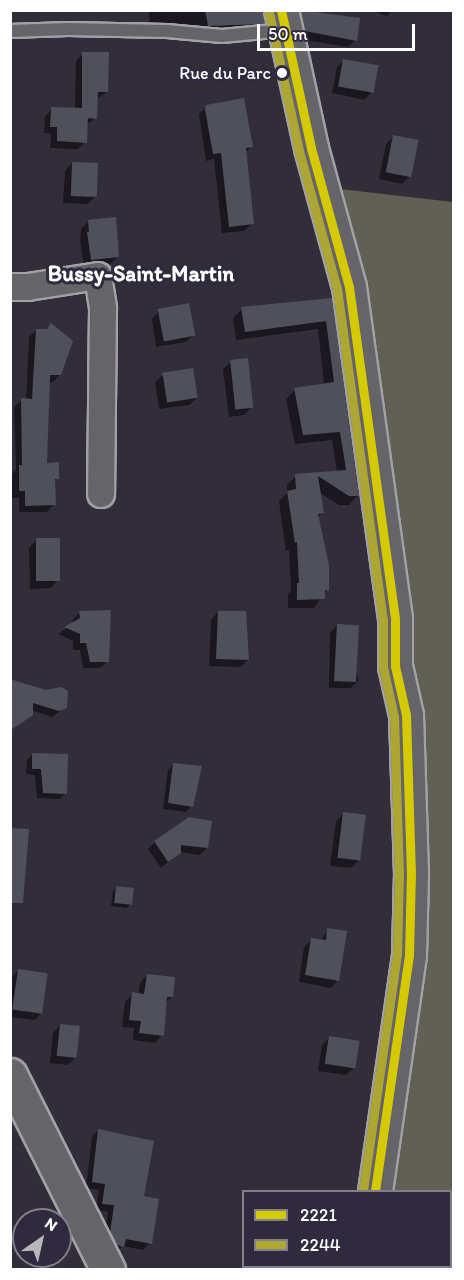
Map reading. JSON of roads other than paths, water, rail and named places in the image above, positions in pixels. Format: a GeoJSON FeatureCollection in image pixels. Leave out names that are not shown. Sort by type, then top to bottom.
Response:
{"type":"FeatureCollection","features":[{"type":"Feature","properties":{"kind":"street"},"geometry":{"type":"LineString","coordinates":[[283,20],[314,157],[349,287],[394,619],[395,666],[405,715],[411,873],[409,955],[375,1190]]}},
{"type":"Feature","properties":{"kind":"street"},"geometry":{"type":"LineString","coordinates":[[10,287],[28,287],[98,276],[103,309],[100,494]]}},
{"type":"Feature","properties":{"kind":"street"},"geometry":{"type":"LineString","coordinates":[[10,1075],[106,1265]]}},
{"type":"Feature","properties":{"kind":"lane"},"geometry":{"type":"LineString","coordinates":[[10,31],[68,29],[167,31],[222,36],[283,20]]}},
{"type":"Feature","properties":{"kind":"place","name":"Rue du Parc"},"geometry":{"type":"Point","coordinates":[282,73]}},
{"type":"Feature","properties":{"kind":"district","name":"Bussy-Saint-Martin"},"geometry":{"type":"Point","coordinates":[141,274]}}]}
